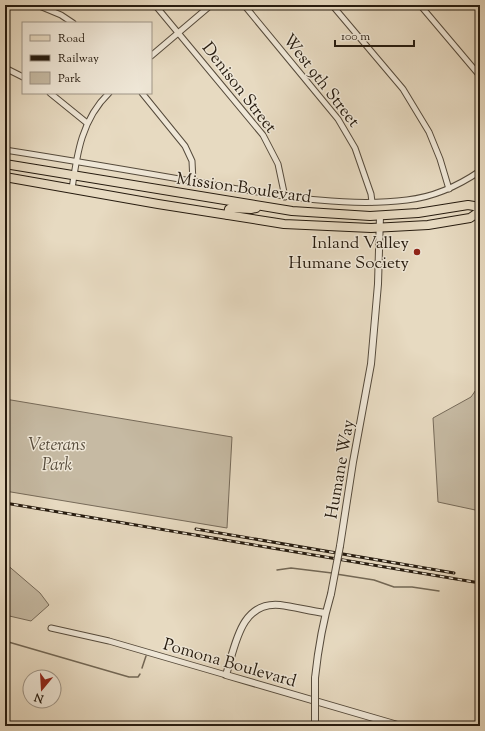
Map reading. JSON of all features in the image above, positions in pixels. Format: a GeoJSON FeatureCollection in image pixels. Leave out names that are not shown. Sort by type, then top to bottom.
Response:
{"type":"FeatureCollection","features":[{"type":"Feature","properties":{"kind":"main road","name":"Mission Boulevard"},"geometry":{"type":"LineString","coordinates":[[5,164],[292,210],[380,216],[440,210],[468,205],[480,207]]}},
{"type":"Feature","properties":{"kind":"main road"},"geometry":{"type":"LineString","coordinates":[[5,177],[302,226],[380,228],[428,224],[470,218],[480,211]]}},
{"type":"Feature","properties":{"kind":"main road"},"geometry":{"type":"LineString","coordinates":[[228,215],[229,209],[231,208],[251,209],[260,206]]}},
{"type":"Feature","properties":{"kind":"street"},"geometry":{"type":"LineString","coordinates":[[37,5],[60,15],[71,22]]}},
{"type":"Feature","properties":{"kind":"street","name":"Denison Street"},"geometry":{"type":"LineString","coordinates":[[155,5],[263,135],[278,164],[285,197]]}},
{"type":"Feature","properties":{"kind":"street"},"geometry":{"type":"LineString","coordinates":[[152,55],[211,5]]}},
{"type":"Feature","properties":{"kind":"street","name":"West 9th Street"},"geometry":{"type":"LineString","coordinates":[[244,5],[338,119],[355,148],[371,194],[372,202]]}},
{"type":"Feature","properties":{"kind":"street"},"geometry":{"type":"LineString","coordinates":[[332,5],[403,90],[429,132],[440,159],[449,189]]}},
{"type":"Feature","properties":{"kind":"street"},"geometry":{"type":"LineString","coordinates":[[420,5],[480,76]]}},
{"type":"Feature","properties":{"kind":"street"},"geometry":{"type":"LineString","coordinates":[[5,68],[22,76]]}},
{"type":"Feature","properties":{"kind":"street"},"geometry":{"type":"LineString","coordinates":[[51,94],[87,123]]}},
{"type":"Feature","properties":{"kind":"street"},"geometry":{"type":"LineString","coordinates":[[72,188],[78,149],[87,123],[101,101],[108,94]]}},
{"type":"Feature","properties":{"kind":"street"},"geometry":{"type":"LineString","coordinates":[[143,94],[185,146],[192,161],[194,182]]}},
{"type":"Feature","properties":{"kind":"street"},"geometry":{"type":"LineString","coordinates":[[5,150],[285,197],[323,200],[372,202],[408,200],[449,189],[480,171]]}},
{"type":"Feature","properties":{"kind":"street","name":"Humane Way"},"geometry":{"type":"LineString","coordinates":[[315,726],[315,678],[317,656],[340,546],[353,462],[371,364],[375,325],[380,216]]}},
{"type":"Feature","properties":{"kind":"street"},"geometry":{"type":"LineString","coordinates":[[226,675],[242,627],[248,616],[255,610],[262,607],[279,605],[325,613]]}},
{"type":"Feature","properties":{"kind":"street","name":"Pomona Boulevard"},"geometry":{"type":"LineString","coordinates":[[50,628],[109,641],[401,726]]}},
{"type":"Feature","properties":{"kind":"green space"},"geometry":{"type":"Polygon","coordinates":[[[480,384],[480,511],[438,502],[433,418],[471,397],[480,384]]]}},
{"type":"Feature","properties":{"kind":"green space","name":"Veterans Park"},"geometry":{"type":"Polygon","coordinates":[[[5,399],[232,437],[227,528],[5,491],[5,399]]]}},
{"type":"Feature","properties":{"kind":"green space"},"geometry":{"type":"Polygon","coordinates":[[[5,563],[40,593],[49,605],[31,621],[5,615],[5,563]]]}},
{"type":"Feature","properties":{"kind":"waterway"},"geometry":{"type":"LineString","coordinates":[[277,570],[291,568],[332,573]]}},
{"type":"Feature","properties":{"kind":"waterway"},"geometry":{"type":"LineString","coordinates":[[336,574],[374,580],[394,587],[412,587],[439,591]]}},
{"type":"Feature","properties":{"kind":"waterway"},"geometry":{"type":"LineString","coordinates":[[5,641],[129,677],[138,677],[140,674]]}},
{"type":"Feature","properties":{"kind":"waterway"},"geometry":{"type":"LineString","coordinates":[[142,668],[146,656]]}},
{"type":"Feature","properties":{"kind":"railway"},"geometry":{"type":"LineString","coordinates":[[5,503],[480,583]]}},
{"type":"Feature","properties":{"kind":"railway"},"geometry":{"type":"LineString","coordinates":[[196,529],[454,573]]}},
{"type":"Feature","properties":{"kind":"place","name":"Inland Valley Humane Society"},"geometry":{"type":"Point","coordinates":[417,252]}}]}
